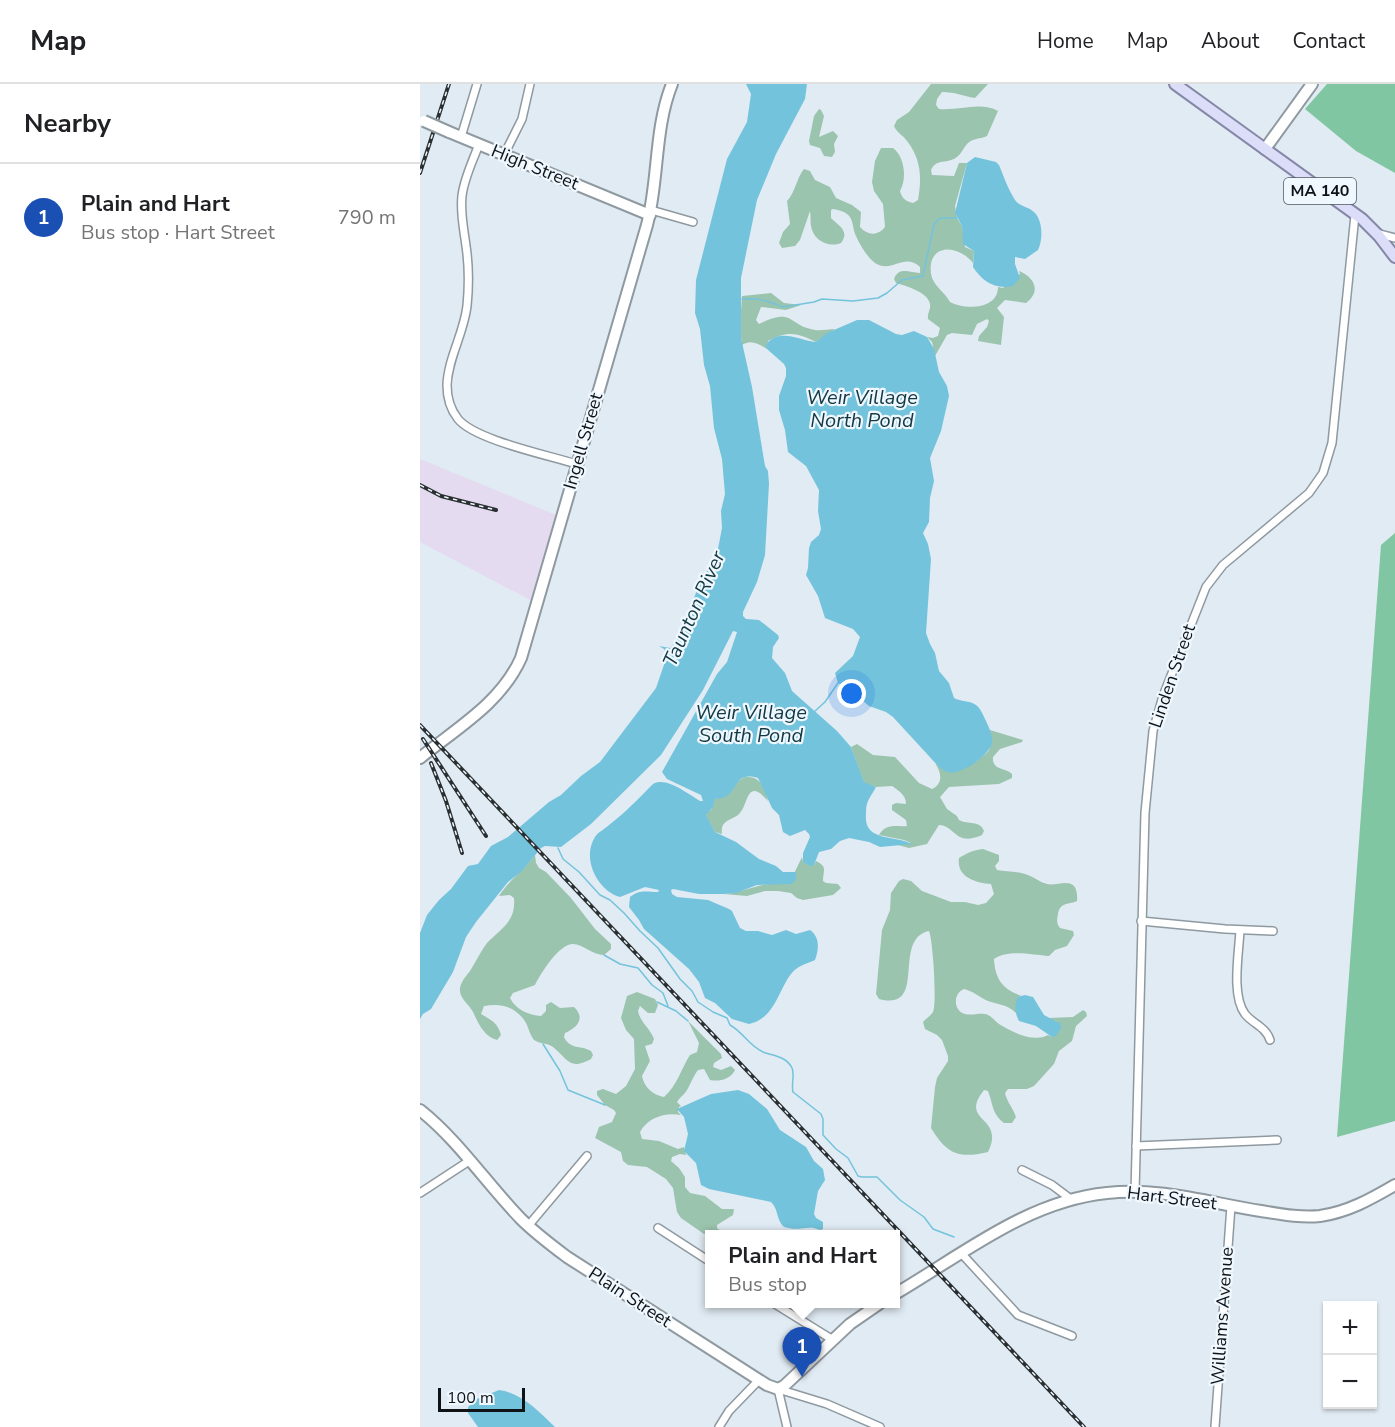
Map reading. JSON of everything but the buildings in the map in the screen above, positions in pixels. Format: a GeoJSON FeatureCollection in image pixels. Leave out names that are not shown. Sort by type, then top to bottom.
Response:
{"type":"FeatureCollection","features":[{"type":"Feature","properties":{"kind":"main road","name":"Ingell Street"},"geometry":{"type":"LineString","coordinates":[[420,758],[494,699],[518,666],[650,213],[657,169],[661,118],[672,84]]}},
{"type":"Feature","properties":{"kind":"main road","name":"MA 140"},"geometry":{"type":"LineString","coordinates":[[1175,84],[1355,215],[1376,232],[1395,257]]}},
{"type":"Feature","properties":{"kind":"main road"},"geometry":{"type":"LineString","coordinates":[[1265,149],[1312,84]]}},
{"type":"Feature","properties":{"kind":"main road","name":"High Street"},"geometry":{"type":"LineString","coordinates":[[422,120],[650,213]]}},
{"type":"Feature","properties":{"kind":"main road","name":"Plain Street"},"geometry":{"type":"LineString","coordinates":[[420,1110],[528,1226],[567,1257],[759,1380],[778,1389]]}},
{"type":"Feature","properties":{"kind":"main road","name":"Hart Street"},"geometry":{"type":"LineString","coordinates":[[900,1291],[1022,1218],[1072,1200],[1105,1193],[1135,1192],[1165,1194],[1285,1215],[1317,1216],[1359,1205],[1395,1185]]}},
{"type":"Feature","properties":{"kind":"main road"},"geometry":{"type":"LineString","coordinates":[[778,1389],[795,1377],[859,1316],[872,1308]]}},
{"type":"Feature","properties":{"kind":"street"},"geometry":{"type":"LineString","coordinates":[[461,137],[477,84]]}},
{"type":"Feature","properties":{"kind":"street"},"geometry":{"type":"LineString","coordinates":[[504,155],[522,119],[530,84]]}},
{"type":"Feature","properties":{"kind":"street"},"geometry":{"type":"LineString","coordinates":[[479,144],[462,197],[468,293],[464,325],[449,372],[448,400],[456,417],[475,433],[576,464]]}},
{"type":"Feature","properties":{"kind":"street"},"geometry":{"type":"LineString","coordinates":[[650,213],[693,222]]}},
{"type":"Feature","properties":{"kind":"street","name":"Linden Street"},"geometry":{"type":"LineString","coordinates":[[1135,1192],[1141,921],[1147,777],[1153,731],[1158,710],[1195,611],[1212,579],[1231,558],[1309,493],[1318,482],[1325,466],[1332,443],[1355,215]]}},
{"type":"Feature","properties":{"kind":"street"},"geometry":{"type":"LineString","coordinates":[[1376,232],[1395,238]]}},
{"type":"Feature","properties":{"kind":"street"},"geometry":{"type":"LineString","coordinates":[[1141,921],[1273,931]]}},
{"type":"Feature","properties":{"kind":"street"},"geometry":{"type":"LineString","coordinates":[[1240,930],[1238,1000],[1246,1015],[1265,1030],[1270,1040]]}},
{"type":"Feature","properties":{"kind":"street"},"geometry":{"type":"LineString","coordinates":[[1136,1146],[1276,1140]]}},
{"type":"Feature","properties":{"kind":"street"},"geometry":{"type":"LineString","coordinates":[[528,1226],[587,1156]]}},
{"type":"Feature","properties":{"kind":"street"},"geometry":{"type":"LineString","coordinates":[[420,1193],[469,1161]]}},
{"type":"Feature","properties":{"kind":"street"},"geometry":{"type":"LineString","coordinates":[[1022,1170],[1052,1185],[1072,1200]]}},
{"type":"Feature","properties":{"kind":"street","name":"Williams Avenue"},"geometry":{"type":"LineString","coordinates":[[1215,1427],[1231,1206]]}},
{"type":"Feature","properties":{"kind":"street"},"geometry":{"type":"LineString","coordinates":[[658,1228],[705,1258]]}},
{"type":"Feature","properties":{"kind":"street"},"geometry":{"type":"LineString","coordinates":[[960,1253],[1018,1315],[1072,1336]]}},
{"type":"Feature","properties":{"kind":"street"},"geometry":{"type":"LineString","coordinates":[[781,1308],[832,1340]]}},
{"type":"Feature","properties":{"kind":"street"},"geometry":{"type":"LineString","coordinates":[[719,1427],[729,1411],[759,1380]]}},
{"type":"Feature","properties":{"kind":"street"},"geometry":{"type":"LineString","coordinates":[[778,1389],[787,1427]]}},
{"type":"Feature","properties":{"kind":"street","name":"Plain Street"},"geometry":{"type":"LineString","coordinates":[[778,1389],[827,1404],[880,1427]]}},
{"type":"Feature","properties":{"kind":"shaded area"},"geometry":{"type":"Polygon","coordinates":[[[420,459],[556,515],[532,601],[420,542],[420,459]]]}},
{"type":"Feature","properties":{"kind":"green space"},"geometry":{"type":"Polygon","coordinates":[[[931,84],[988,84],[975,98],[942,92],[936,105],[939,109],[977,106],[998,111],[987,136],[970,141],[957,157],[937,163],[931,170],[932,175],[954,176],[959,163],[967,163],[955,206],[957,218],[962,226],[965,247],[974,251],[973,263],[960,252],[945,250],[939,252],[931,264],[932,278],[950,302],[971,307],[987,304],[997,295],[998,287],[1003,288],[1020,274],[1019,271],[1029,277],[1035,289],[1034,294],[1026,303],[1005,300],[997,308],[1004,317],[1001,345],[978,341],[979,336],[987,327],[989,321],[987,319],[977,324],[972,335],[952,333],[947,335],[935,356],[932,342],[927,337],[938,336],[940,328],[928,319],[930,306],[928,300],[916,290],[896,283],[894,279],[902,271],[920,273],[920,267],[909,262],[887,266],[875,263],[862,247],[851,218],[847,214],[839,210],[831,210],[831,218],[844,232],[841,243],[826,244],[818,239],[812,231],[810,211],[800,240],[795,246],[782,248],[779,243],[783,232],[790,224],[787,201],[804,169],[810,171],[815,180],[830,187],[836,198],[861,212],[860,227],[870,233],[879,232],[885,227],[883,204],[874,191],[872,182],[875,161],[881,148],[893,148],[900,157],[904,168],[904,180],[900,191],[903,198],[913,203],[918,200],[920,176],[918,162],[912,148],[894,126],[897,120],[909,112],[931,84]]]}},
{"type":"Feature","properties":{"kind":"green space"},"geometry":{"type":"Polygon","coordinates":[[[1327,84],[1395,84],[1395,173],[1356,151],[1305,109],[1327,84]]]}},
{"type":"Feature","properties":{"kind":"green space"},"geometry":{"type":"Polygon","coordinates":[[[819,109],[824,116],[819,137],[833,131],[838,136],[832,157],[824,156],[820,148],[810,145],[814,116],[819,109]]]}},
{"type":"Feature","properties":{"kind":"green space"},"geometry":{"type":"Polygon","coordinates":[[[771,293],[784,303],[801,305],[786,310],[761,307],[756,320],[759,324],[785,317],[806,328],[835,329],[816,342],[804,336],[787,334],[768,341],[767,349],[752,342],[742,345],[740,327],[742,296],[771,293]]]}},
{"type":"Feature","properties":{"kind":"green space"},"geometry":{"type":"Polygon","coordinates":[[[1395,533],[1395,1121],[1337,1137],[1381,545],[1395,533]]]}},
{"type":"Feature","properties":{"kind":"green space"},"geometry":{"type":"Polygon","coordinates":[[[990,730],[1023,740],[1000,749],[993,757],[995,765],[1012,774],[1012,778],[999,784],[949,787],[940,797],[947,809],[959,820],[980,825],[984,831],[982,835],[966,839],[945,826],[939,825],[927,844],[909,848],[898,845],[911,843],[879,835],[888,827],[907,826],[906,820],[892,810],[892,805],[906,804],[906,801],[902,794],[892,786],[876,787],[864,783],[851,747],[857,744],[873,755],[895,757],[919,783],[932,789],[940,781],[939,770],[935,763],[951,771],[972,764],[989,750],[990,730]]]}},
{"type":"Feature","properties":{"kind":"green space"},"geometry":{"type":"Polygon","coordinates":[[[745,777],[758,780],[768,801],[756,791],[752,792],[739,814],[724,823],[722,834],[715,832],[706,816],[707,812],[711,810],[715,799],[725,795],[745,777]]]}},
{"type":"Feature","properties":{"kind":"green space"},"geometry":{"type":"Polygon","coordinates":[[[983,849],[999,855],[999,861],[995,866],[997,870],[1018,872],[1047,884],[1067,883],[1075,887],[1077,901],[1061,907],[1057,920],[1060,928],[1073,931],[1074,935],[1067,946],[1055,950],[1049,956],[1013,953],[994,959],[1001,983],[1022,996],[1018,997],[1016,1013],[1006,1006],[988,1001],[964,989],[956,998],[958,1009],[965,1014],[988,1015],[1010,1030],[1036,1038],[1048,1035],[1052,1037],[1057,1022],[1048,1018],[1073,1017],[1083,1010],[1087,1016],[1076,1026],[1072,1041],[1059,1051],[1054,1064],[1034,1086],[1027,1089],[1008,1089],[1005,1093],[1016,1117],[1012,1123],[1004,1123],[1000,1120],[988,1091],[984,1090],[977,1101],[976,1108],[991,1131],[992,1140],[988,1152],[969,1155],[948,1149],[931,1128],[937,1078],[948,1061],[948,1056],[942,1040],[925,1029],[923,1022],[933,1012],[935,997],[929,931],[918,937],[912,947],[907,985],[903,995],[894,1000],[879,999],[876,994],[882,930],[890,910],[891,893],[899,881],[903,879],[911,881],[922,891],[951,902],[978,905],[986,903],[994,894],[991,884],[968,878],[959,865],[959,858],[983,849]]]}},
{"type":"Feature","properties":{"kind":"green space"},"geometry":{"type":"Polygon","coordinates":[[[535,855],[539,868],[546,872],[571,898],[595,929],[611,944],[611,949],[604,955],[577,944],[568,945],[551,960],[535,985],[513,993],[510,998],[519,1009],[541,1016],[546,1011],[546,1005],[551,1002],[560,1008],[574,1007],[580,1019],[573,1028],[565,1033],[564,1037],[569,1044],[587,1049],[593,1055],[591,1059],[578,1064],[569,1062],[551,1046],[534,1040],[522,1017],[508,1007],[484,1006],[481,1014],[496,1025],[501,1035],[497,1040],[489,1036],[460,994],[462,983],[482,950],[513,913],[514,898],[510,895],[499,896],[535,855]]]}},
{"type":"Feature","properties":{"kind":"green space"},"geometry":{"type":"Polygon","coordinates":[[[802,857],[803,862],[814,865],[816,861],[820,863],[824,869],[823,881],[838,884],[841,888],[833,895],[803,900],[791,893],[778,891],[765,891],[747,896],[724,894],[763,885],[789,884],[802,857]]]}},
{"type":"Feature","properties":{"kind":"green space"},"geometry":{"type":"Polygon","coordinates":[[[637,992],[655,999],[658,1005],[655,1013],[648,1013],[640,1006],[638,1011],[654,1039],[652,1044],[645,1046],[650,1061],[642,1076],[647,1087],[653,1092],[664,1097],[676,1083],[690,1055],[697,1052],[699,1043],[688,1021],[721,1054],[722,1058],[714,1063],[713,1067],[721,1070],[731,1066],[735,1070],[728,1078],[717,1081],[710,1080],[704,1069],[698,1070],[677,1102],[681,1106],[678,1112],[681,1115],[669,1114],[653,1119],[640,1132],[642,1139],[659,1141],[678,1149],[684,1147],[686,1155],[680,1154],[672,1157],[671,1161],[685,1177],[685,1187],[690,1193],[705,1196],[722,1209],[734,1209],[733,1215],[717,1225],[720,1230],[705,1230],[704,1234],[681,1218],[677,1212],[673,1188],[666,1179],[647,1167],[628,1165],[623,1161],[621,1152],[595,1138],[599,1127],[612,1122],[616,1113],[605,1105],[597,1095],[597,1091],[603,1089],[616,1094],[626,1086],[635,1069],[634,1039],[626,1030],[621,1018],[627,996],[637,992]]]}},
{"type":"Feature","properties":{"kind":"water"},"geometry":{"type":"Polygon","coordinates":[[[746,84],[807,84],[805,99],[776,154],[757,200],[741,278],[741,338],[769,484],[765,555],[743,616],[746,619],[759,620],[778,635],[779,638],[773,647],[772,658],[785,673],[792,691],[837,731],[851,747],[864,782],[876,787],[866,806],[866,823],[869,829],[881,836],[912,844],[880,847],[849,838],[840,841],[831,849],[819,852],[814,865],[810,866],[803,862],[803,853],[810,837],[809,834],[805,830],[790,836],[783,832],[779,815],[772,808],[758,778],[745,777],[729,794],[715,799],[713,807],[706,815],[715,832],[736,842],[759,859],[776,866],[783,872],[796,872],[796,879],[792,884],[757,885],[736,893],[699,894],[673,889],[672,894],[677,897],[708,900],[729,909],[740,928],[746,931],[758,931],[772,935],[786,930],[796,934],[810,930],[816,936],[818,944],[815,960],[793,971],[770,1010],[758,1021],[749,1024],[732,1019],[715,1003],[705,998],[699,982],[689,969],[644,929],[629,907],[630,897],[634,894],[658,892],[659,890],[645,887],[620,897],[612,894],[599,881],[594,873],[590,855],[595,837],[653,784],[664,782],[670,784],[703,801],[701,795],[667,779],[662,772],[717,674],[727,662],[737,632],[733,631],[703,690],[661,755],[591,824],[561,847],[541,848],[522,871],[508,882],[466,937],[453,972],[431,1009],[420,1019],[420,933],[427,915],[468,866],[478,864],[491,846],[508,837],[600,762],[656,688],[667,656],[664,649],[659,646],[670,648],[676,642],[698,587],[717,554],[725,494],[722,459],[714,428],[710,386],[695,313],[696,280],[727,159],[747,122],[751,94],[746,84]]]}},
{"type":"Feature","properties":{"kind":"water"},"geometry":{"type":"Polygon","coordinates":[[[975,157],[996,162],[1015,200],[1033,211],[1040,221],[1040,246],[1025,259],[1015,257],[1020,278],[1013,286],[1000,287],[985,280],[973,267],[974,251],[963,244],[962,226],[955,213],[967,163],[975,157]]]}},
{"type":"Feature","properties":{"kind":"water","name":"Weir Village North Pond"},"geometry":{"type":"Polygon","coordinates":[[[857,320],[869,320],[896,334],[902,335],[914,331],[927,337],[934,349],[939,372],[947,386],[949,396],[941,431],[930,458],[934,481],[930,498],[929,522],[923,533],[931,559],[926,633],[935,653],[939,671],[949,683],[954,698],[971,702],[978,707],[992,740],[986,754],[959,771],[947,772],[939,767],[893,717],[869,706],[838,683],[835,673],[853,656],[860,637],[853,629],[825,618],[818,596],[806,575],[809,548],[821,529],[818,511],[819,490],[806,466],[788,452],[779,410],[779,396],[786,376],[786,368],[767,349],[766,345],[771,340],[783,336],[816,342],[827,333],[857,320]]]}},
{"type":"Feature","properties":{"kind":"water"},"geometry":{"type":"Polygon","coordinates":[[[1025,995],[1033,997],[1044,1015],[1061,1024],[1056,1036],[1052,1037],[1036,1026],[1019,1021],[1016,1003],[1018,997],[1025,995]]]}},
{"type":"Feature","properties":{"kind":"water"},"geometry":{"type":"Polygon","coordinates":[[[738,1090],[749,1094],[767,1109],[780,1130],[806,1147],[814,1161],[823,1169],[825,1180],[818,1191],[814,1214],[823,1222],[823,1229],[784,1227],[771,1202],[709,1189],[701,1185],[696,1163],[684,1151],[688,1134],[684,1117],[677,1109],[711,1094],[738,1090]]]}},
{"type":"Feature","properties":{"kind":"water"},"geometry":{"type":"Polygon","coordinates":[[[499,1390],[523,1399],[555,1427],[478,1427],[468,1413],[468,1407],[477,1399],[499,1390]]]}},
{"type":"Feature","properties":{"kind":"waterway"},"geometry":{"type":"LineString","coordinates":[[742,299],[764,300],[783,307],[822,299],[853,301],[878,298],[902,280],[923,276],[934,224],[940,218],[957,218]]}},
{"type":"Feature","properties":{"kind":"waterway","name":"Weir Village South Pond"},"geometry":{"type":"LineString","coordinates":[[815,711],[825,702],[838,683]]}},
{"type":"Feature","properties":{"kind":"waterway"},"geometry":{"type":"LineString","coordinates":[[558,848],[563,859],[579,872],[600,895],[610,900],[624,913],[658,948],[698,1002],[727,1018],[730,1025],[758,1049],[783,1059],[789,1064],[793,1071],[793,1092],[821,1114],[823,1135],[848,1158],[858,1176],[877,1177],[900,1200],[924,1217],[933,1229],[954,1237]]}},
{"type":"Feature","properties":{"kind":"waterway"},"geometry":{"type":"LineString","coordinates":[[604,955],[620,964],[638,968],[652,985],[663,993],[668,1006]]}},
{"type":"Feature","properties":{"kind":"waterway"},"geometry":{"type":"LineString","coordinates":[[657,1002],[676,1011],[688,1021]]}},
{"type":"Feature","properties":{"kind":"waterway"},"geometry":{"type":"LineString","coordinates":[[543,1044],[560,1071],[568,1090],[605,1105]]}},
{"type":"Feature","properties":{"kind":"railway"},"geometry":{"type":"LineString","coordinates":[[420,173],[449,84]]}},
{"type":"Feature","properties":{"kind":"railway"},"geometry":{"type":"LineString","coordinates":[[420,485],[441,496],[496,510]]}},
{"type":"Feature","properties":{"kind":"railway"},"geometry":{"type":"LineString","coordinates":[[420,725],[898,1230]]}},
{"type":"Feature","properties":{"kind":"railway"},"geometry":{"type":"LineString","coordinates":[[423,739],[486,836]]}},
{"type":"Feature","properties":{"kind":"railway"},"geometry":{"type":"LineString","coordinates":[[431,763],[446,801],[462,853]]}},
{"type":"Feature","properties":{"kind":"railway"},"geometry":{"type":"LineString","coordinates":[[900,1232],[1084,1427]]}},
{"type":"Feature","properties":{"kind":"place","name":"Plain and Hart"},"geometry":{"type":"Point","coordinates":[802,1377]}},
{"type":"Feature","properties":{"kind":"water label","name":"Taunton River"},"geometry":{"type":"Point","coordinates":[694,609]}}]}
